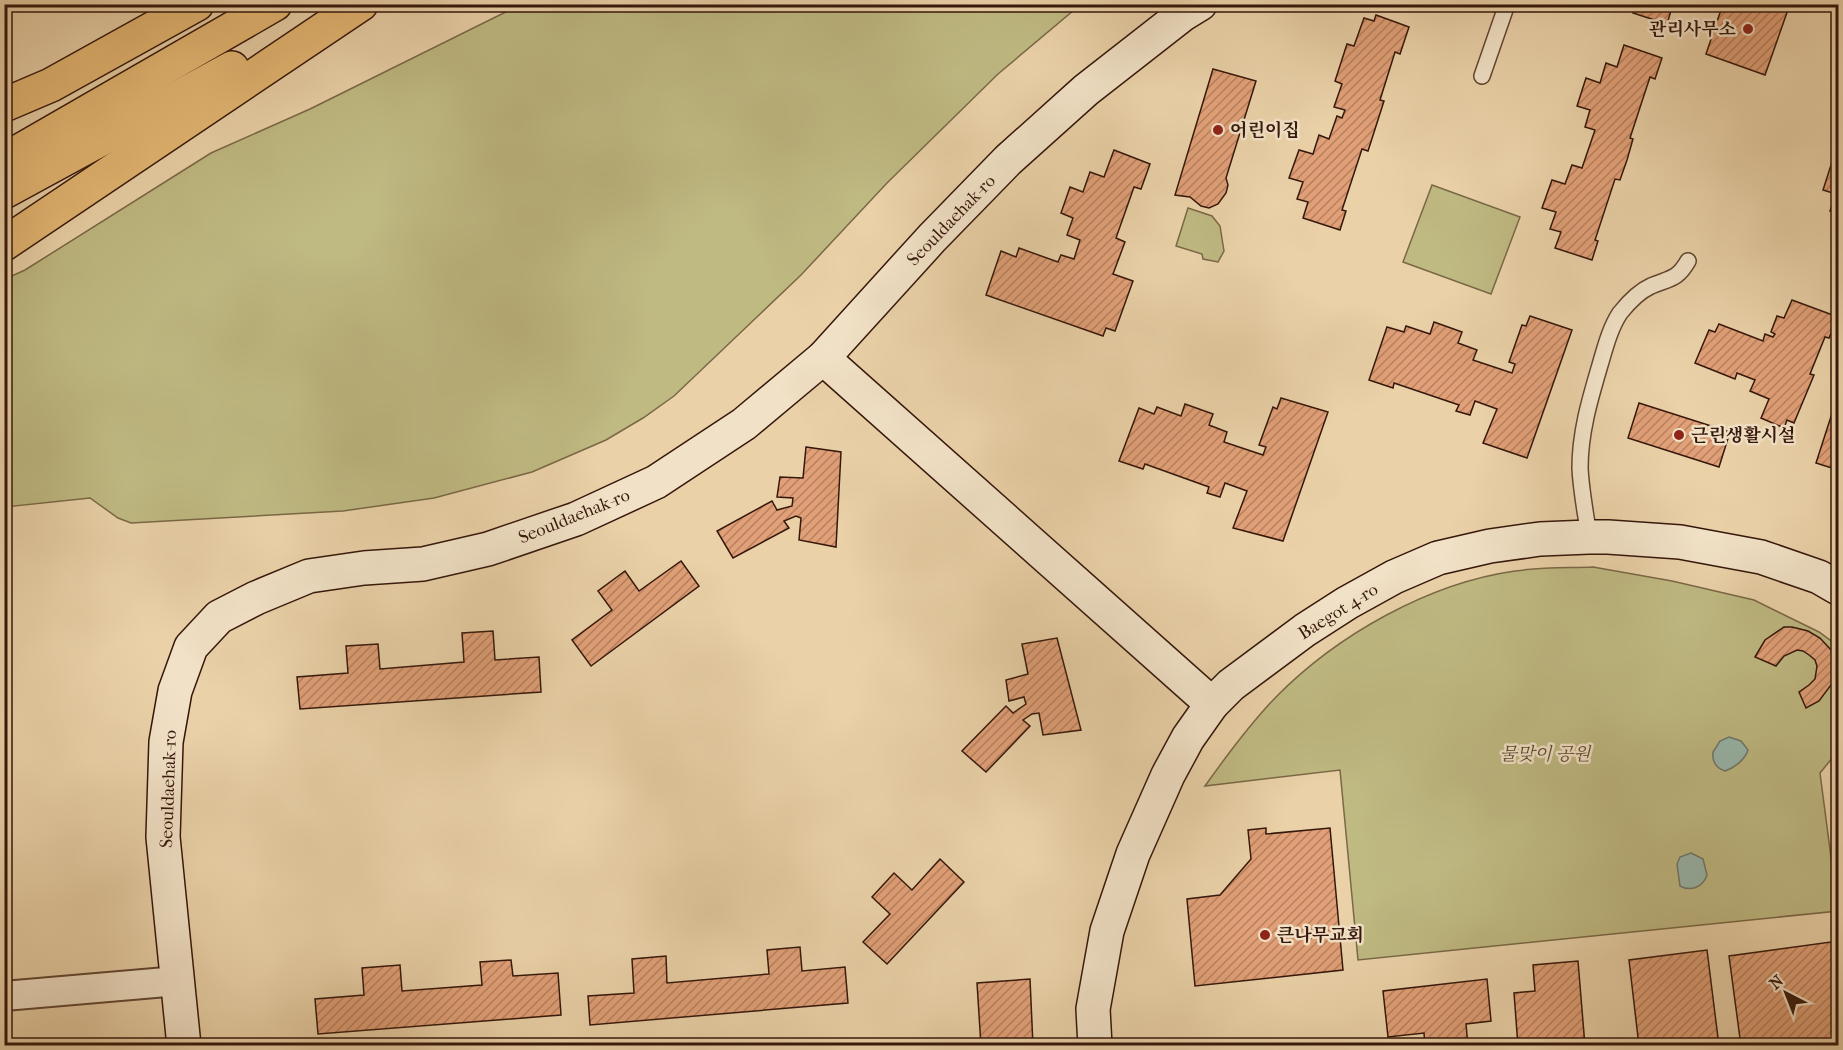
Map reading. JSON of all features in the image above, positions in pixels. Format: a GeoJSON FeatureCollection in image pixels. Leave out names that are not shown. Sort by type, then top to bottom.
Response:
{"type":"FeatureCollection","features":[{"type":"Feature","properties":{"kind":"highway"},"geometry":{"type":"LineString","coordinates":[[4,105],[51,85],[197,4]]}},
{"type":"Feature","properties":{"kind":"highway"},"geometry":{"type":"LineString","coordinates":[[4,160],[275,4]]}},
{"type":"Feature","properties":{"kind":"highway"},"geometry":{"type":"LineString","coordinates":[[4,192],[347,4]]}},
{"type":"Feature","properties":{"kind":"highway"},"geometry":{"type":"LineString","coordinates":[[4,244],[362,4]]}},
{"type":"Feature","properties":{"kind":"street","name":"Seouldaehak-ro"},"geometry":{"type":"LineString","coordinates":[[184,1046],[164,837],[166,742],[176,691],[192,647],[219,617],[256,598],[309,576],[364,568],[423,564],[488,549],[576,519],[656,482],[744,424],[823,358],[932,238],[1008,160],[1086,90],[1182,15],[1200,4]]}},
{"type":"Feature","properties":{"kind":"street"},"geometry":{"type":"LineString","coordinates":[[823,358],[1212,704]]}},
{"type":"Feature","properties":{"kind":"street","name":"Baegot 4-ro"},"geometry":{"type":"LineString","coordinates":[[1095,1046],[1093,1009],[1107,931],[1133,854],[1188,738],[1212,704],[1252,667],[1347,603],[1394,577],[1438,558],[1490,546],[1540,539],[1589,537],[1680,542],[1761,557],[1819,577],[1839,588]]}},
{"type":"Feature","properties":{"kind":"street"},"geometry":{"type":"LineString","coordinates":[[4,996],[178,981]]}},
{"type":"Feature","properties":{"kind":"lane"},"geometry":{"type":"LineString","coordinates":[[1482,76],[1507,4]]}},
{"type":"Feature","properties":{"kind":"lane"},"geometry":{"type":"LineString","coordinates":[[1589,537],[1580,470],[1581,440],[1608,339],[1620,314],[1635,298],[1650,286],[1667,281],[1682,271],[1688,261]]}},
{"type":"Feature","properties":{"kind":"green space"},"geometry":{"type":"Polygon","coordinates":[[[522,4],[1080,5],[998,74],[887,183],[801,275],[674,396],[606,440],[532,472],[434,498],[343,511],[131,523],[118,518],[90,498],[5,507],[5,279],[25,270],[211,153],[310,109],[522,4]]]}},
{"type":"Feature","properties":{"kind":"green space"},"geometry":{"type":"Polygon","coordinates":[[[1432,185],[1520,217],[1491,294],[1403,262],[1432,185]]]}},
{"type":"Feature","properties":{"kind":"green space"},"geometry":{"type":"Polygon","coordinates":[[[1188,208],[1212,216],[1220,226],[1224,251],[1218,262],[1203,259],[1202,254],[1176,246],[1188,208]]]}},
{"type":"Feature","properties":{"kind":"green space","name":"물맞이 공원"},"geometry":{"type":"Polygon","coordinates":[[[1593,567],[1672,581],[1754,600],[1819,632],[1838,646],[1838,751],[1820,773],[1838,911],[1358,960],[1340,770],[1205,786],[1257,718],[1300,674],[1356,633],[1386,615],[1450,587],[1483,577],[1544,568],[1593,567]]]}},
{"type":"Feature","properties":{"kind":"water"},"geometry":{"type":"Polygon","coordinates":[[[1729,737],[1741,741],[1748,750],[1739,763],[1725,771],[1715,764],[1713,752],[1720,741],[1729,737]]]}},
{"type":"Feature","properties":{"kind":"water"},"geometry":{"type":"Polygon","coordinates":[[[1691,853],[1703,859],[1707,875],[1700,885],[1684,888],[1680,886],[1677,864],[1680,857],[1691,853]]]}},
{"type":"Feature","properties":{"kind":"building"},"geometry":{"type":"Polygon","coordinates":[[[1629,4],[1673,4],[1667,24],[1633,13],[1635,6],[1629,4]]]}},
{"type":"Feature","properties":{"kind":"building","name":"관리사무소"},"geometry":{"type":"Polygon","coordinates":[[[1723,4],[1790,4],[1765,75],[1706,54],[1723,4]]]}},
{"type":"Feature","properties":{"kind":"building"},"geometry":{"type":"Polygon","coordinates":[[[1376,15],[1409,27],[1400,54],[1395,52],[1380,100],[1384,101],[1368,151],[1362,149],[1342,210],[1346,211],[1340,230],[1303,218],[1308,202],[1297,199],[1303,182],[1289,178],[1299,150],[1313,154],[1319,135],[1329,139],[1337,116],[1342,118],[1345,110],[1334,107],[1342,84],[1335,81],[1347,44],[1354,46],[1364,18],[1374,21],[1376,15]]]}},
{"type":"Feature","properties":{"kind":"building"},"geometry":{"type":"Polygon","coordinates":[[[1624,45],[1662,58],[1655,79],[1650,77],[1630,138],[1633,139],[1627,160],[1620,180],[1615,179],[1595,240],[1598,241],[1592,260],[1555,248],[1561,232],[1550,229],[1556,212],[1542,208],[1552,180],[1565,184],[1572,165],[1582,168],[1595,130],[1585,127],[1590,110],[1577,106],[1586,78],[1600,83],[1606,63],[1617,67],[1624,45]]]}},
{"type":"Feature","properties":{"kind":"building","name":"어린이집"},"geometry":{"type":"Polygon","coordinates":[[[1213,69],[1256,81],[1226,178],[1228,185],[1226,193],[1218,204],[1209,208],[1201,206],[1190,197],[1175,195],[1213,69]]]}},
{"type":"Feature","properties":{"kind":"building"},"geometry":{"type":"Polygon","coordinates":[[[1114,150],[1150,164],[1141,189],[1134,187],[1116,238],[1125,242],[1113,274],[1133,281],[1115,331],[1106,328],[1103,336],[986,295],[1001,251],[1016,257],[1019,248],[1058,262],[1061,255],[1074,259],[1080,240],[1067,235],[1073,218],[1061,213],[1070,187],[1083,192],[1090,172],[1104,177],[1114,150]]]}},
{"type":"Feature","properties":{"kind":"building"},"geometry":{"type":"Polygon","coordinates":[[[1832,162],[1838,164],[1838,213],[1830,211],[1836,194],[1823,190],[1832,162]]]}},
{"type":"Feature","properties":{"kind":"building"},"geometry":{"type":"Polygon","coordinates":[[[1792,300],[1838,317],[1829,338],[1825,337],[1810,374],[1814,375],[1794,423],[1787,420],[1784,428],[1761,418],[1769,399],[1750,391],[1755,380],[1737,373],[1735,379],[1695,363],[1709,330],[1715,332],[1719,324],[1763,341],[1765,334],[1773,337],[1775,334],[1771,332],[1777,316],[1784,318],[1792,300]]]}},
{"type":"Feature","properties":{"kind":"building"},"geometry":{"type":"Polygon","coordinates":[[[1530,316],[1572,330],[1527,458],[1483,443],[1497,409],[1475,401],[1470,415],[1456,411],[1459,405],[1394,383],[1393,388],[1369,380],[1387,327],[1404,332],[1406,326],[1430,334],[1434,322],[1462,332],[1458,343],[1477,350],[1473,360],[1512,373],[1515,364],[1509,362],[1522,325],[1526,326],[1530,316]]]}},
{"type":"Feature","properties":{"kind":"building"},"geometry":{"type":"Polygon","coordinates":[[[1281,398],[1328,412],[1283,541],[1233,528],[1247,491],[1225,483],[1220,497],[1207,493],[1209,487],[1145,464],[1143,469],[1119,461],[1139,408],[1154,414],[1157,407],[1181,416],[1185,404],[1213,414],[1209,425],[1227,432],[1224,442],[1263,455],[1266,447],[1259,445],[1273,407],[1277,409],[1281,398]]]}},
{"type":"Feature","properties":{"kind":"building"},"geometry":{"type":"Polygon","coordinates":[[[1838,399],[1838,470],[1816,463],[1838,399]]]}},
{"type":"Feature","properties":{"kind":"building","name":"근린생활시설"},"geometry":{"type":"Polygon","coordinates":[[[1639,403],[1730,432],[1719,467],[1628,438],[1639,403]]]}},
{"type":"Feature","properties":{"kind":"building"},"geometry":{"type":"Polygon","coordinates":[[[806,447],[841,452],[836,547],[799,540],[801,518],[796,516],[784,521],[789,528],[733,558],[717,531],[772,501],[777,510],[792,506],[793,498],[777,497],[780,477],[803,478],[806,447]]]}},
{"type":"Feature","properties":{"kind":"building"},"geometry":{"type":"Polygon","coordinates":[[[681,561],[699,586],[591,666],[572,640],[612,610],[598,591],[625,571],[639,591],[681,561]]]}},
{"type":"Feature","properties":{"kind":"building"},"geometry":{"type":"Polygon","coordinates":[[[1784,627],[1808,631],[1820,638],[1835,658],[1837,670],[1834,681],[1819,701],[1806,708],[1799,692],[1815,679],[1817,666],[1815,660],[1803,651],[1797,650],[1784,656],[1776,666],[1755,657],[1765,640],[1784,627]]]}},
{"type":"Feature","properties":{"kind":"building"},"geometry":{"type":"Polygon","coordinates":[[[493,631],[495,660],[539,657],[541,692],[300,709],[297,677],[348,673],[346,646],[378,644],[380,669],[464,662],[462,633],[493,631]]]}},
{"type":"Feature","properties":{"kind":"building"},"geometry":{"type":"Polygon","coordinates":[[[1057,638],[1081,730],[1043,735],[1039,713],[1032,714],[1023,720],[1030,726],[986,772],[962,751],[1006,706],[1013,713],[1026,704],[1024,697],[1009,701],[1006,680],[1028,674],[1022,644],[1057,638]]]}},
{"type":"Feature","properties":{"kind":"building","name":"큰나무교회"},"geometry":{"type":"Polygon","coordinates":[[[1266,828],[1266,834],[1330,828],[1343,970],[1195,986],[1187,899],[1220,895],[1251,859],[1248,830],[1266,828]]]}},
{"type":"Feature","properties":{"kind":"building"},"geometry":{"type":"Polygon","coordinates":[[[940,859],[964,882],[887,964],[863,942],[890,914],[872,897],[894,873],[912,890],[940,859]]]}},
{"type":"Feature","properties":{"kind":"building"},"geometry":{"type":"Polygon","coordinates":[[[1838,941],[1838,1046],[1741,1046],[1729,956],[1838,941]]]}},
{"type":"Feature","properties":{"kind":"building"},"geometry":{"type":"Polygon","coordinates":[[[800,947],[802,971],[845,967],[848,1003],[590,1025],[588,996],[634,993],[632,959],[666,956],[667,983],[769,974],[767,950],[800,947]]]}},
{"type":"Feature","properties":{"kind":"building"},"geometry":{"type":"Polygon","coordinates":[[[1707,950],[1719,1046],[1639,1046],[1629,960],[1707,950]]]}},
{"type":"Feature","properties":{"kind":"building"},"geometry":{"type":"Polygon","coordinates":[[[511,960],[513,976],[558,973],[561,1015],[318,1034],[315,999],[364,995],[362,968],[400,965],[402,991],[482,985],[480,962],[511,960]]]}},
{"type":"Feature","properties":{"kind":"building"},"geometry":{"type":"Polygon","coordinates":[[[1578,961],[1585,1046],[1518,1046],[1514,993],[1535,991],[1533,965],[1578,961]]]}},
{"type":"Feature","properties":{"kind":"building"},"geometry":{"type":"Polygon","coordinates":[[[1030,979],[1033,1046],[981,1046],[977,983],[1030,979]]]}},
{"type":"Feature","properties":{"kind":"building"},"geometry":{"type":"Polygon","coordinates":[[[1487,979],[1491,1021],[1466,1024],[1468,1046],[1425,1046],[1424,1033],[1388,1037],[1383,991],[1487,979]]]}},
{"type":"Feature","properties":{"kind":"place","name":"관리사무소"},"geometry":{"type":"Point","coordinates":[1748,29]}},
{"type":"Feature","properties":{"kind":"place","name":"어린이집"},"geometry":{"type":"Point","coordinates":[1218,130]}},
{"type":"Feature","properties":{"kind":"place","name":"근린생활시설"},"geometry":{"type":"Point","coordinates":[1679,435]}},
{"type":"Feature","properties":{"kind":"place","name":"큰나무교회"},"geometry":{"type":"Point","coordinates":[1265,935]}}]}
